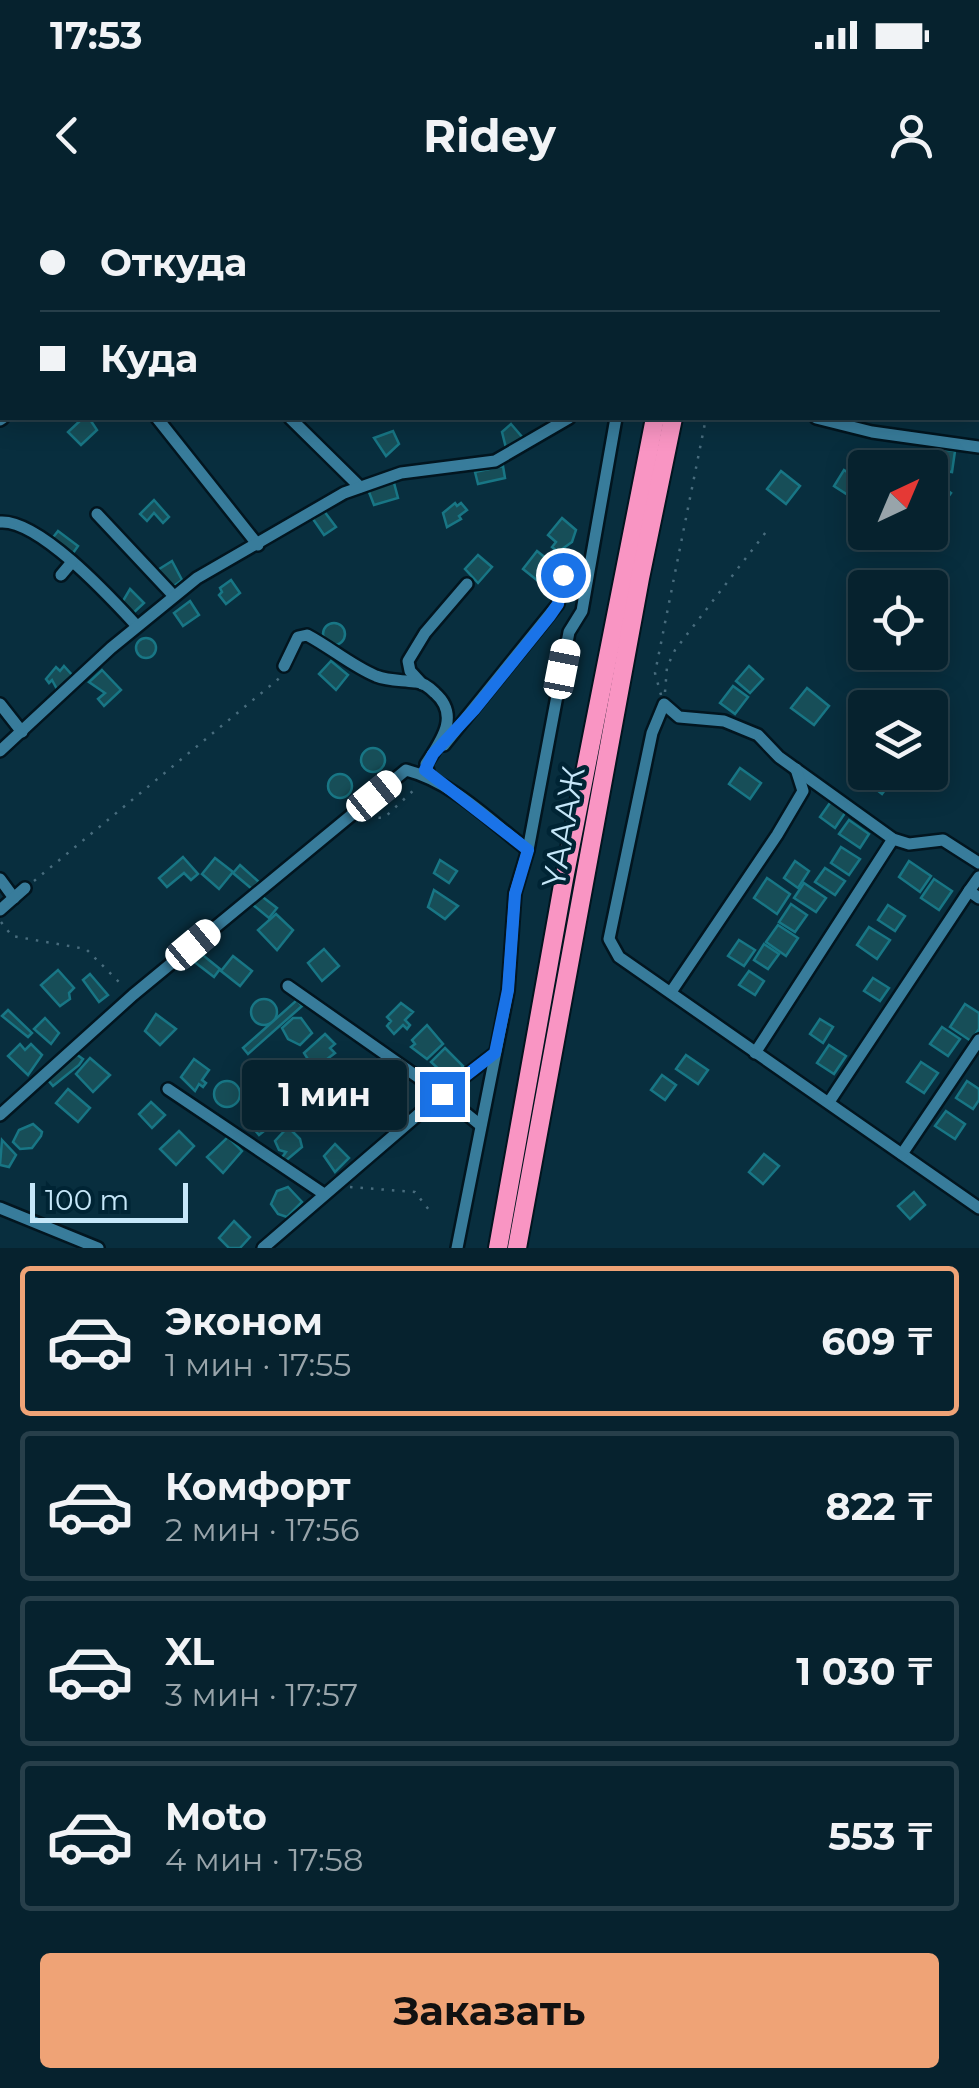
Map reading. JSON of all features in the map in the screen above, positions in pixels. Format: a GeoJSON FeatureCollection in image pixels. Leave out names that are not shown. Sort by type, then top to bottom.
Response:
{"type":"FeatureCollection","features":[{"type":"Feature","properties":{"kind":"highway","name":"ҮАААЖ"},"geometry":{"type":"LineString","coordinates":[[498,1248],[571,843],[655,420]]}},
{"type":"Feature","properties":{"kind":"highway","name":"ҮАААЖ"},"geometry":{"type":"LineString","coordinates":[[517,1248],[673,420]]}},
{"type":"Feature","properties":{"kind":"street"},"geometry":{"type":"LineString","coordinates":[[160,420],[258,545]]}},
{"type":"Feature","properties":{"kind":"street"},"geometry":{"type":"LineString","coordinates":[[292,420],[360,488]]}},
{"type":"Feature","properties":{"kind":"street"},"geometry":{"type":"LineString","coordinates":[[0,751],[173,595],[328,501],[400,472],[495,461],[566,420]]}},
{"type":"Feature","properties":{"kind":"street"},"geometry":{"type":"LineString","coordinates":[[456,1248],[508,990],[515,894],[528,850],[569,632],[582,611],[616,420]]}},
{"type":"Feature","properties":{"kind":"street"},"geometry":{"type":"LineString","coordinates":[[824,420],[872,432],[979,447]]}},
{"type":"Feature","properties":{"kind":"street"},"geometry":{"type":"LineString","coordinates":[[97,514],[173,595]]}},
{"type":"Feature","properties":{"kind":"street"},"geometry":{"type":"LineString","coordinates":[[0,522],[16,524],[72,562],[137,626]]}},
{"type":"Feature","properties":{"kind":"street"},"geometry":{"type":"LineString","coordinates":[[62,575],[72,562]]}},
{"type":"Feature","properties":{"kind":"street"},"geometry":{"type":"LineString","coordinates":[[433,754],[549,617],[558,604],[563,575]]}},
{"type":"Feature","properties":{"kind":"street"},"geometry":{"type":"LineString","coordinates":[[467,584],[425,633],[408,661],[410,671],[440,698],[446,714],[446,734],[425,770],[528,850]]}},
{"type":"Feature","properties":{"kind":"street"},"geometry":{"type":"LineString","coordinates":[[284,666],[298,637],[307,634],[376,676],[422,684]]}},
{"type":"Feature","properties":{"kind":"street"},"geometry":{"type":"LineString","coordinates":[[0,704],[22,732]]}},
{"type":"Feature","properties":{"kind":"street"},"geometry":{"type":"LineString","coordinates":[[979,863],[944,840],[910,844],[893,839],[796,769],[758,735],[724,721],[678,717],[664,704],[652,733],[609,939],[619,958],[979,1208]]}},
{"type":"Feature","properties":{"kind":"street"},"geometry":{"type":"LineString","coordinates":[[671,992],[777,835],[802,791],[796,769]]}},
{"type":"Feature","properties":{"kind":"street"},"geometry":{"type":"LineString","coordinates":[[0,1115],[133,995],[406,770],[428,775]]}},
{"type":"Feature","properties":{"kind":"street"},"geometry":{"type":"LineString","coordinates":[[754,1053],[893,839]]}},
{"type":"Feature","properties":{"kind":"street"},"geometry":{"type":"LineString","coordinates":[[830,1102],[974,895],[979,877]]}},
{"type":"Feature","properties":{"kind":"street"},"geometry":{"type":"LineString","coordinates":[[0,879],[14,898]]}},
{"type":"Feature","properties":{"kind":"street"},"geometry":{"type":"LineString","coordinates":[[0,910],[25,888]]}},
{"type":"Feature","properties":{"kind":"street"},"geometry":{"type":"LineString","coordinates":[[288,986],[479,1124]]}},
{"type":"Feature","properties":{"kind":"street"},"geometry":{"type":"LineString","coordinates":[[902,1154],[979,1040]]}},
{"type":"Feature","properties":{"kind":"street"},"geometry":{"type":"LineString","coordinates":[[263,1248],[495,1053]]}},
{"type":"Feature","properties":{"kind":"street"},"geometry":{"type":"LineString","coordinates":[[168,1088],[324,1194]]}},
{"type":"Feature","properties":{"kind":"street"},"geometry":{"type":"LineString","coordinates":[[0,1208],[98,1248]]}},
{"type":"Feature","properties":{"kind":"path"},"geometry":{"type":"LineString","coordinates":[[664,704],[655,673],[670,617],[706,420]]}},
{"type":"Feature","properties":{"kind":"path"},"geometry":{"type":"LineString","coordinates":[[664,704],[667,667],[675,650],[766,532]]}},
{"type":"Feature","properties":{"kind":"path"},"geometry":{"type":"LineString","coordinates":[[25,888],[281,679],[284,666]]}},
{"type":"Feature","properties":{"kind":"path"},"geometry":{"type":"LineString","coordinates":[[347,818],[384,818],[428,775]]}},
{"type":"Feature","properties":{"kind":"path"},"geometry":{"type":"LineString","coordinates":[[0,920],[12,936],[86,949],[133,995]]}},
{"type":"Feature","properties":{"kind":"path"},"geometry":{"type":"LineString","coordinates":[[324,1194],[340,1188],[415,1192],[429,1210]]}},
{"type":"Feature","properties":{"kind":"building"},"geometry":{"type":"Polygon","coordinates":[[[81,420],[90,420],[97,430],[81,445],[68,432],[81,420]]]}},
{"type":"Feature","properties":{"kind":"building"},"geometry":{"type":"Polygon","coordinates":[[[511,424],[523,438],[506,448],[502,432],[511,424]]]}},
{"type":"Feature","properties":{"kind":"building"},"geometry":{"type":"Polygon","coordinates":[[[393,431],[399,444],[386,456],[374,438],[393,431]]]}},
{"type":"Feature","properties":{"kind":"building"},"geometry":{"type":"Polygon","coordinates":[[[948,450],[955,451],[952,472],[948,471],[948,450]]]}},
{"type":"Feature","properties":{"kind":"building"},"geometry":{"type":"Polygon","coordinates":[[[503,466],[505,478],[478,484],[475,472],[503,466]]]}},
{"type":"Feature","properties":{"kind":"building"},"geometry":{"type":"Polygon","coordinates":[[[844,470],[848,473],[848,495],[834,486],[844,470]]]}},
{"type":"Feature","properties":{"kind":"building"},"geometry":{"type":"Polygon","coordinates":[[[781,471],[800,486],[786,504],[767,489],[781,471]]]}},
{"type":"Feature","properties":{"kind":"building"},"geometry":{"type":"Polygon","coordinates":[[[393,479],[398,498],[374,505],[367,487],[393,479]]]}},
{"type":"Feature","properties":{"kind":"building"},"geometry":{"type":"Polygon","coordinates":[[[154,500],[169,517],[163,523],[154,513],[147,521],[140,514],[154,500]]]}},
{"type":"Feature","properties":{"kind":"building"},"geometry":{"type":"Polygon","coordinates":[[[461,503],[467,510],[447,527],[443,513],[461,503]]]}},
{"type":"Feature","properties":{"kind":"building"},"geometry":{"type":"Polygon","coordinates":[[[324,511],[336,527],[324,535],[313,519],[324,511]]]}},
{"type":"Feature","properties":{"kind":"building"},"geometry":{"type":"Polygon","coordinates":[[[562,518],[576,530],[572,542],[558,552],[552,547],[556,542],[548,535],[562,518]]]}},
{"type":"Feature","properties":{"kind":"building"},"geometry":{"type":"Polygon","coordinates":[[[58,531],[78,546],[71,556],[51,540],[58,531]]]}},
{"type":"Feature","properties":{"kind":"building"},"geometry":{"type":"Polygon","coordinates":[[[537,551],[552,563],[549,574],[538,581],[523,569],[537,551]]]}},
{"type":"Feature","properties":{"kind":"building"},"geometry":{"type":"Polygon","coordinates":[[[478,555],[492,567],[478,583],[465,569],[478,555]]]}},
{"type":"Feature","properties":{"kind":"building"},"geometry":{"type":"Polygon","coordinates":[[[172,561],[182,580],[170,589],[156,571],[172,561]]]}},
{"type":"Feature","properties":{"kind":"building"},"geometry":{"type":"Polygon","coordinates":[[[231,580],[240,593],[226,604],[219,595],[220,588],[231,580]]]}},
{"type":"Feature","properties":{"kind":"building"},"geometry":{"type":"Polygon","coordinates":[[[130,589],[144,603],[131,615],[120,606],[130,589]]]}},
{"type":"Feature","properties":{"kind":"building"},"geometry":{"type":"Polygon","coordinates":[[[190,601],[199,615],[183,626],[174,613],[190,601]]]}},
{"type":"Feature","properties":{"kind":"building"},"geometry":{"type":"Polygon","coordinates":[[[334,623],[345,634],[334,645],[323,634],[334,623]]]}},
{"type":"Feature","properties":{"kind":"building"},"geometry":{"type":"Polygon","coordinates":[[[146,638],[156,648],[146,658],[136,648],[146,638]]]}},
{"type":"Feature","properties":{"kind":"building"},"geometry":{"type":"Polygon","coordinates":[[[331,661],[348,675],[336,690],[319,674],[331,661]]]}},
{"type":"Feature","properties":{"kind":"building"},"geometry":{"type":"Polygon","coordinates":[[[64,666],[73,676],[58,691],[52,680],[49,683],[46,679],[56,667],[60,671],[64,666]]]}},
{"type":"Feature","properties":{"kind":"building"},"geometry":{"type":"Polygon","coordinates":[[[749,666],[763,679],[750,693],[736,681],[749,666]]]}},
{"type":"Feature","properties":{"kind":"building"},"geometry":{"type":"Polygon","coordinates":[[[102,670],[121,690],[104,706],[98,699],[105,693],[89,682],[102,670]]]}},
{"type":"Feature","properties":{"kind":"building"},"geometry":{"type":"Polygon","coordinates":[[[733,686],[748,697],[735,714],[720,703],[733,686]]]}},
{"type":"Feature","properties":{"kind":"building"},"geometry":{"type":"Polygon","coordinates":[[[807,688],[829,706],[814,725],[791,708],[807,688]]]}},
{"type":"Feature","properties":{"kind":"building"},"geometry":{"type":"Polygon","coordinates":[[[373,748],[382,751],[382,769],[373,772],[364,769],[361,760],[364,751],[373,748]]]}},
{"type":"Feature","properties":{"kind":"building"},"geometry":{"type":"Polygon","coordinates":[[[740,768],[761,783],[750,799],[729,784],[740,768]]]}},
{"type":"Feature","properties":{"kind":"building"},"geometry":{"type":"Polygon","coordinates":[[[340,774],[349,777],[349,795],[340,798],[331,795],[328,786],[331,777],[340,774]]]}},
{"type":"Feature","properties":{"kind":"building"},"geometry":{"type":"Polygon","coordinates":[[[832,800],[847,810],[835,828],[820,817],[832,800]]]}},
{"type":"Feature","properties":{"kind":"building"},"geometry":{"type":"Polygon","coordinates":[[[849,820],[869,834],[860,848],[839,834],[849,820]]]}},
{"type":"Feature","properties":{"kind":"building"},"geometry":{"type":"Polygon","coordinates":[[[841,847],[860,859],[849,875],[831,863],[841,847]]]}},
{"type":"Feature","properties":{"kind":"building"},"geometry":{"type":"Polygon","coordinates":[[[183,857],[198,874],[191,880],[184,873],[167,887],[159,878],[183,857]]]}},
{"type":"Feature","properties":{"kind":"building"},"geometry":{"type":"Polygon","coordinates":[[[215,858],[233,872],[219,889],[202,874],[215,858]]]}},
{"type":"Feature","properties":{"kind":"building"},"geometry":{"type":"Polygon","coordinates":[[[440,860],[457,871],[449,883],[434,873],[440,860]]]}},
{"type":"Feature","properties":{"kind":"building"},"geometry":{"type":"Polygon","coordinates":[[[795,861],[809,871],[798,888],[784,878],[795,861]]]}},
{"type":"Feature","properties":{"kind":"building"},"geometry":{"type":"Polygon","coordinates":[[[909,861],[931,876],[920,892],[899,877],[909,861]]]}},
{"type":"Feature","properties":{"kind":"building"},"geometry":{"type":"Polygon","coordinates":[[[240,865],[259,882],[252,889],[233,873],[240,865]]]}},
{"type":"Feature","properties":{"kind":"building"},"geometry":{"type":"Polygon","coordinates":[[[825,868],[845,881],[835,895],[815,882],[825,868]]]}},
{"type":"Feature","properties":{"kind":"building"},"geometry":{"type":"Polygon","coordinates":[[[767,878],[790,894],[777,914],[754,898],[767,878]]]}},
{"type":"Feature","properties":{"kind":"building"},"geometry":{"type":"Polygon","coordinates":[[[934,879],[952,891],[939,910],[921,898],[934,879]]]}},
{"type":"Feature","properties":{"kind":"building"},"geometry":{"type":"Polygon","coordinates":[[[804,883],[826,898],[816,912],[794,898],[804,883]]]}},
{"type":"Feature","properties":{"kind":"building"},"geometry":{"type":"Polygon","coordinates":[[[434,890],[458,906],[445,919],[428,907],[434,890]]]}},
{"type":"Feature","properties":{"kind":"building"},"geometry":{"type":"Polygon","coordinates":[[[260,895],[277,908],[269,918],[252,904],[260,895]]]}},
{"type":"Feature","properties":{"kind":"building"},"geometry":{"type":"Polygon","coordinates":[[[791,904],[807,915],[795,932],[779,922],[791,904]]]}},
{"type":"Feature","properties":{"kind":"building"},"geometry":{"type":"Polygon","coordinates":[[[888,905],[905,916],[895,931],[878,920],[888,905]]]}},
{"type":"Feature","properties":{"kind":"building"},"geometry":{"type":"Polygon","coordinates":[[[276,914],[293,930],[277,950],[258,930],[276,914]]]}},
{"type":"Feature","properties":{"kind":"building"},"geometry":{"type":"Polygon","coordinates":[[[778,925],[798,938],[786,956],[766,942],[778,925]]]}},
{"type":"Feature","properties":{"kind":"building"},"geometry":{"type":"Polygon","coordinates":[[[869,927],[890,940],[877,959],[857,945],[869,927]]]}},
{"type":"Feature","properties":{"kind":"building"},"geometry":{"type":"Polygon","coordinates":[[[739,940],[755,950],[744,966],[728,956],[739,940]]]}},
{"type":"Feature","properties":{"kind":"building"},"geometry":{"type":"Polygon","coordinates":[[[764,944],[779,954],[768,969],[754,960],[764,944]]]}},
{"type":"Feature","properties":{"kind":"building"},"geometry":{"type":"Polygon","coordinates":[[[324,949],[339,966],[322,981],[308,963],[324,949]]]}},
{"type":"Feature","properties":{"kind":"building"},"geometry":{"type":"Polygon","coordinates":[[[199,952],[220,969],[214,977],[192,960],[199,952]]]}},
{"type":"Feature","properties":{"kind":"building"},"geometry":{"type":"Polygon","coordinates":[[[233,956],[252,971],[240,986],[221,971],[233,956]]]}},
{"type":"Feature","properties":{"kind":"building"},"geometry":{"type":"Polygon","coordinates":[[[58,970],[74,988],[70,999],[60,1006],[41,985],[58,970]]]}},
{"type":"Feature","properties":{"kind":"building"},"geometry":{"type":"Polygon","coordinates":[[[749,971],[764,981],[755,995],[739,985],[749,971]]]}},
{"type":"Feature","properties":{"kind":"building"},"geometry":{"type":"Polygon","coordinates":[[[90,974],[108,995],[99,1002],[83,980],[90,974]]]}},
{"type":"Feature","properties":{"kind":"building"},"geometry":{"type":"Polygon","coordinates":[[[873,978],[889,988],[880,1001],[864,991],[873,978]]]}},
{"type":"Feature","properties":{"kind":"building"},"geometry":{"type":"Polygon","coordinates":[[[264,999],[273,1003],[277,1012],[273,1021],[264,1025],[255,1021],[251,1012],[255,1003],[264,999]]]}},
{"type":"Feature","properties":{"kind":"building"},"geometry":{"type":"Polygon","coordinates":[[[297,1000],[302,1006],[248,1054],[243,1048],[297,1000]]]}},
{"type":"Feature","properties":{"kind":"building"},"geometry":{"type":"Polygon","coordinates":[[[401,1003],[413,1012],[405,1020],[410,1025],[407,1029],[403,1025],[394,1034],[387,1026],[391,1021],[387,1017],[401,1003]]]}},
{"type":"Feature","properties":{"kind":"building"},"geometry":{"type":"Polygon","coordinates":[[[965,1004],[979,1013],[979,1029],[971,1041],[950,1027],[965,1004]]]}},
{"type":"Feature","properties":{"kind":"building"},"geometry":{"type":"Polygon","coordinates":[[[8,1010],[32,1033],[28,1037],[2,1016],[8,1010]]]}},
{"type":"Feature","properties":{"kind":"building"},"geometry":{"type":"Polygon","coordinates":[[[156,1014],[176,1029],[160,1045],[145,1031],[156,1014]]]}},
{"type":"Feature","properties":{"kind":"building"},"geometry":{"type":"Polygon","coordinates":[[[45,1018],[59,1033],[51,1044],[34,1029],[45,1018]]]}},
{"type":"Feature","properties":{"kind":"building"},"geometry":{"type":"Polygon","coordinates":[[[293,1018],[301,1018],[312,1033],[300,1045],[288,1039],[282,1028],[293,1018]]]}},
{"type":"Feature","properties":{"kind":"building"},"geometry":{"type":"Polygon","coordinates":[[[820,1019],[833,1027],[823,1043],[810,1034],[820,1019]]]}},
{"type":"Feature","properties":{"kind":"building"},"geometry":{"type":"Polygon","coordinates":[[[427,1025],[443,1044],[427,1059],[411,1047],[415,1044],[412,1040],[427,1025]]]}},
{"type":"Feature","properties":{"kind":"building"},"geometry":{"type":"Polygon","coordinates":[[[942,1027],[960,1039],[948,1056],[930,1044],[942,1027]]]}},
{"type":"Feature","properties":{"kind":"building"},"geometry":{"type":"Polygon","coordinates":[[[325,1034],[335,1044],[330,1048],[335,1053],[314,1069],[304,1053],[325,1034]]]}},
{"type":"Feature","properties":{"kind":"building"},"geometry":{"type":"Polygon","coordinates":[[[20,1044],[25,1050],[31,1044],[42,1055],[28,1075],[8,1056],[20,1044]]]}},
{"type":"Feature","properties":{"kind":"building"},"geometry":{"type":"Polygon","coordinates":[[[829,1045],[846,1056],[834,1074],[817,1063],[829,1045]]]}},
{"type":"Feature","properties":{"kind":"building"},"geometry":{"type":"Polygon","coordinates":[[[445,1048],[463,1066],[453,1077],[431,1062],[445,1048]]]}},
{"type":"Feature","properties":{"kind":"building"},"geometry":{"type":"Polygon","coordinates":[[[76,1054],[83,1059],[79,1065],[53,1086],[47,1079],[76,1054]]]}},
{"type":"Feature","properties":{"kind":"building"},"geometry":{"type":"Polygon","coordinates":[[[686,1055],[708,1070],[698,1084],[676,1069],[686,1055]]]}},
{"type":"Feature","properties":{"kind":"building"},"geometry":{"type":"Polygon","coordinates":[[[90,1058],[110,1075],[93,1092],[76,1074],[90,1058]]]}},
{"type":"Feature","properties":{"kind":"building"},"geometry":{"type":"Polygon","coordinates":[[[194,1059],[209,1070],[202,1080],[206,1083],[203,1087],[199,1084],[195,1091],[181,1077],[194,1059]]]}},
{"type":"Feature","properties":{"kind":"building"},"geometry":{"type":"Polygon","coordinates":[[[921,1062],[938,1073],[924,1093],[907,1082],[921,1062]]]}},
{"type":"Feature","properties":{"kind":"building"},"geometry":{"type":"Polygon","coordinates":[[[378,1066],[390,1083],[375,1097],[357,1083],[378,1066]]]}},
{"type":"Feature","properties":{"kind":"building"},"geometry":{"type":"Polygon","coordinates":[[[662,1075],[676,1085],[665,1100],[651,1090],[662,1075]]]}},
{"type":"Feature","properties":{"kind":"building"},"geometry":{"type":"Polygon","coordinates":[[[227,1081],[236,1085],[240,1094],[236,1103],[227,1107],[218,1103],[214,1094],[218,1085],[227,1081]]]}},
{"type":"Feature","properties":{"kind":"building"},"geometry":{"type":"Polygon","coordinates":[[[967,1081],[979,1089],[979,1100],[973,1109],[956,1098],[967,1081]]]}},
{"type":"Feature","properties":{"kind":"building"},"geometry":{"type":"Polygon","coordinates":[[[68,1089],[90,1108],[78,1122],[56,1103],[68,1089]]]}},
{"type":"Feature","properties":{"kind":"building"},"geometry":{"type":"Polygon","coordinates":[[[271,1101],[284,1115],[259,1135],[253,1128],[262,1119],[259,1112],[271,1101]]]}},
{"type":"Feature","properties":{"kind":"building"},"geometry":{"type":"Polygon","coordinates":[[[151,1102],[165,1115],[152,1128],[139,1114],[151,1102]]]}},
{"type":"Feature","properties":{"kind":"building"},"geometry":{"type":"Polygon","coordinates":[[[946,1111],[965,1124],[955,1139],[935,1126],[946,1111]]]}},
{"type":"Feature","properties":{"kind":"building"},"geometry":{"type":"Polygon","coordinates":[[[33,1124],[42,1132],[41,1136],[32,1148],[20,1149],[13,1142],[19,1130],[33,1124]]]}},
{"type":"Feature","properties":{"kind":"building"},"geometry":{"type":"Polygon","coordinates":[[[288,1127],[302,1147],[283,1163],[280,1160],[286,1152],[279,1150],[275,1141],[288,1127]]]}},
{"type":"Feature","properties":{"kind":"building"},"geometry":{"type":"Polygon","coordinates":[[[179,1131],[194,1146],[176,1165],[160,1149],[179,1131]]]}},
{"type":"Feature","properties":{"kind":"building"},"geometry":{"type":"Polygon","coordinates":[[[228,1137],[242,1151],[223,1173],[207,1157],[228,1137]]]}},
{"type":"Feature","properties":{"kind":"building"},"geometry":{"type":"Polygon","coordinates":[[[2,1140],[16,1155],[9,1167],[0,1165],[2,1140]]]}},
{"type":"Feature","properties":{"kind":"building"},"geometry":{"type":"Polygon","coordinates":[[[335,1144],[349,1158],[335,1172],[324,1156],[335,1144]]]}},
{"type":"Feature","properties":{"kind":"building"},"geometry":{"type":"Polygon","coordinates":[[[764,1154],[779,1166],[763,1184],[749,1172],[764,1154]]]}},
{"type":"Feature","properties":{"kind":"building"},"geometry":{"type":"Polygon","coordinates":[[[288,1187],[302,1202],[287,1217],[278,1214],[271,1204],[277,1191],[288,1187]]]}},
{"type":"Feature","properties":{"kind":"building"},"geometry":{"type":"Polygon","coordinates":[[[914,1192],[925,1205],[910,1219],[898,1206],[914,1192]]]}},
{"type":"Feature","properties":{"kind":"building"},"geometry":{"type":"Polygon","coordinates":[[[234,1221],[250,1237],[240,1248],[229,1248],[219,1238],[234,1221]]]}},
{"type":"Feature","properties":{"kind":"route"},"geometry":{"type":"LineString","coordinates":[[442,1094],[495,1053],[508,990],[515,894],[528,850],[428,775],[426,764],[549,617],[558,604],[563,575]]}}]}
